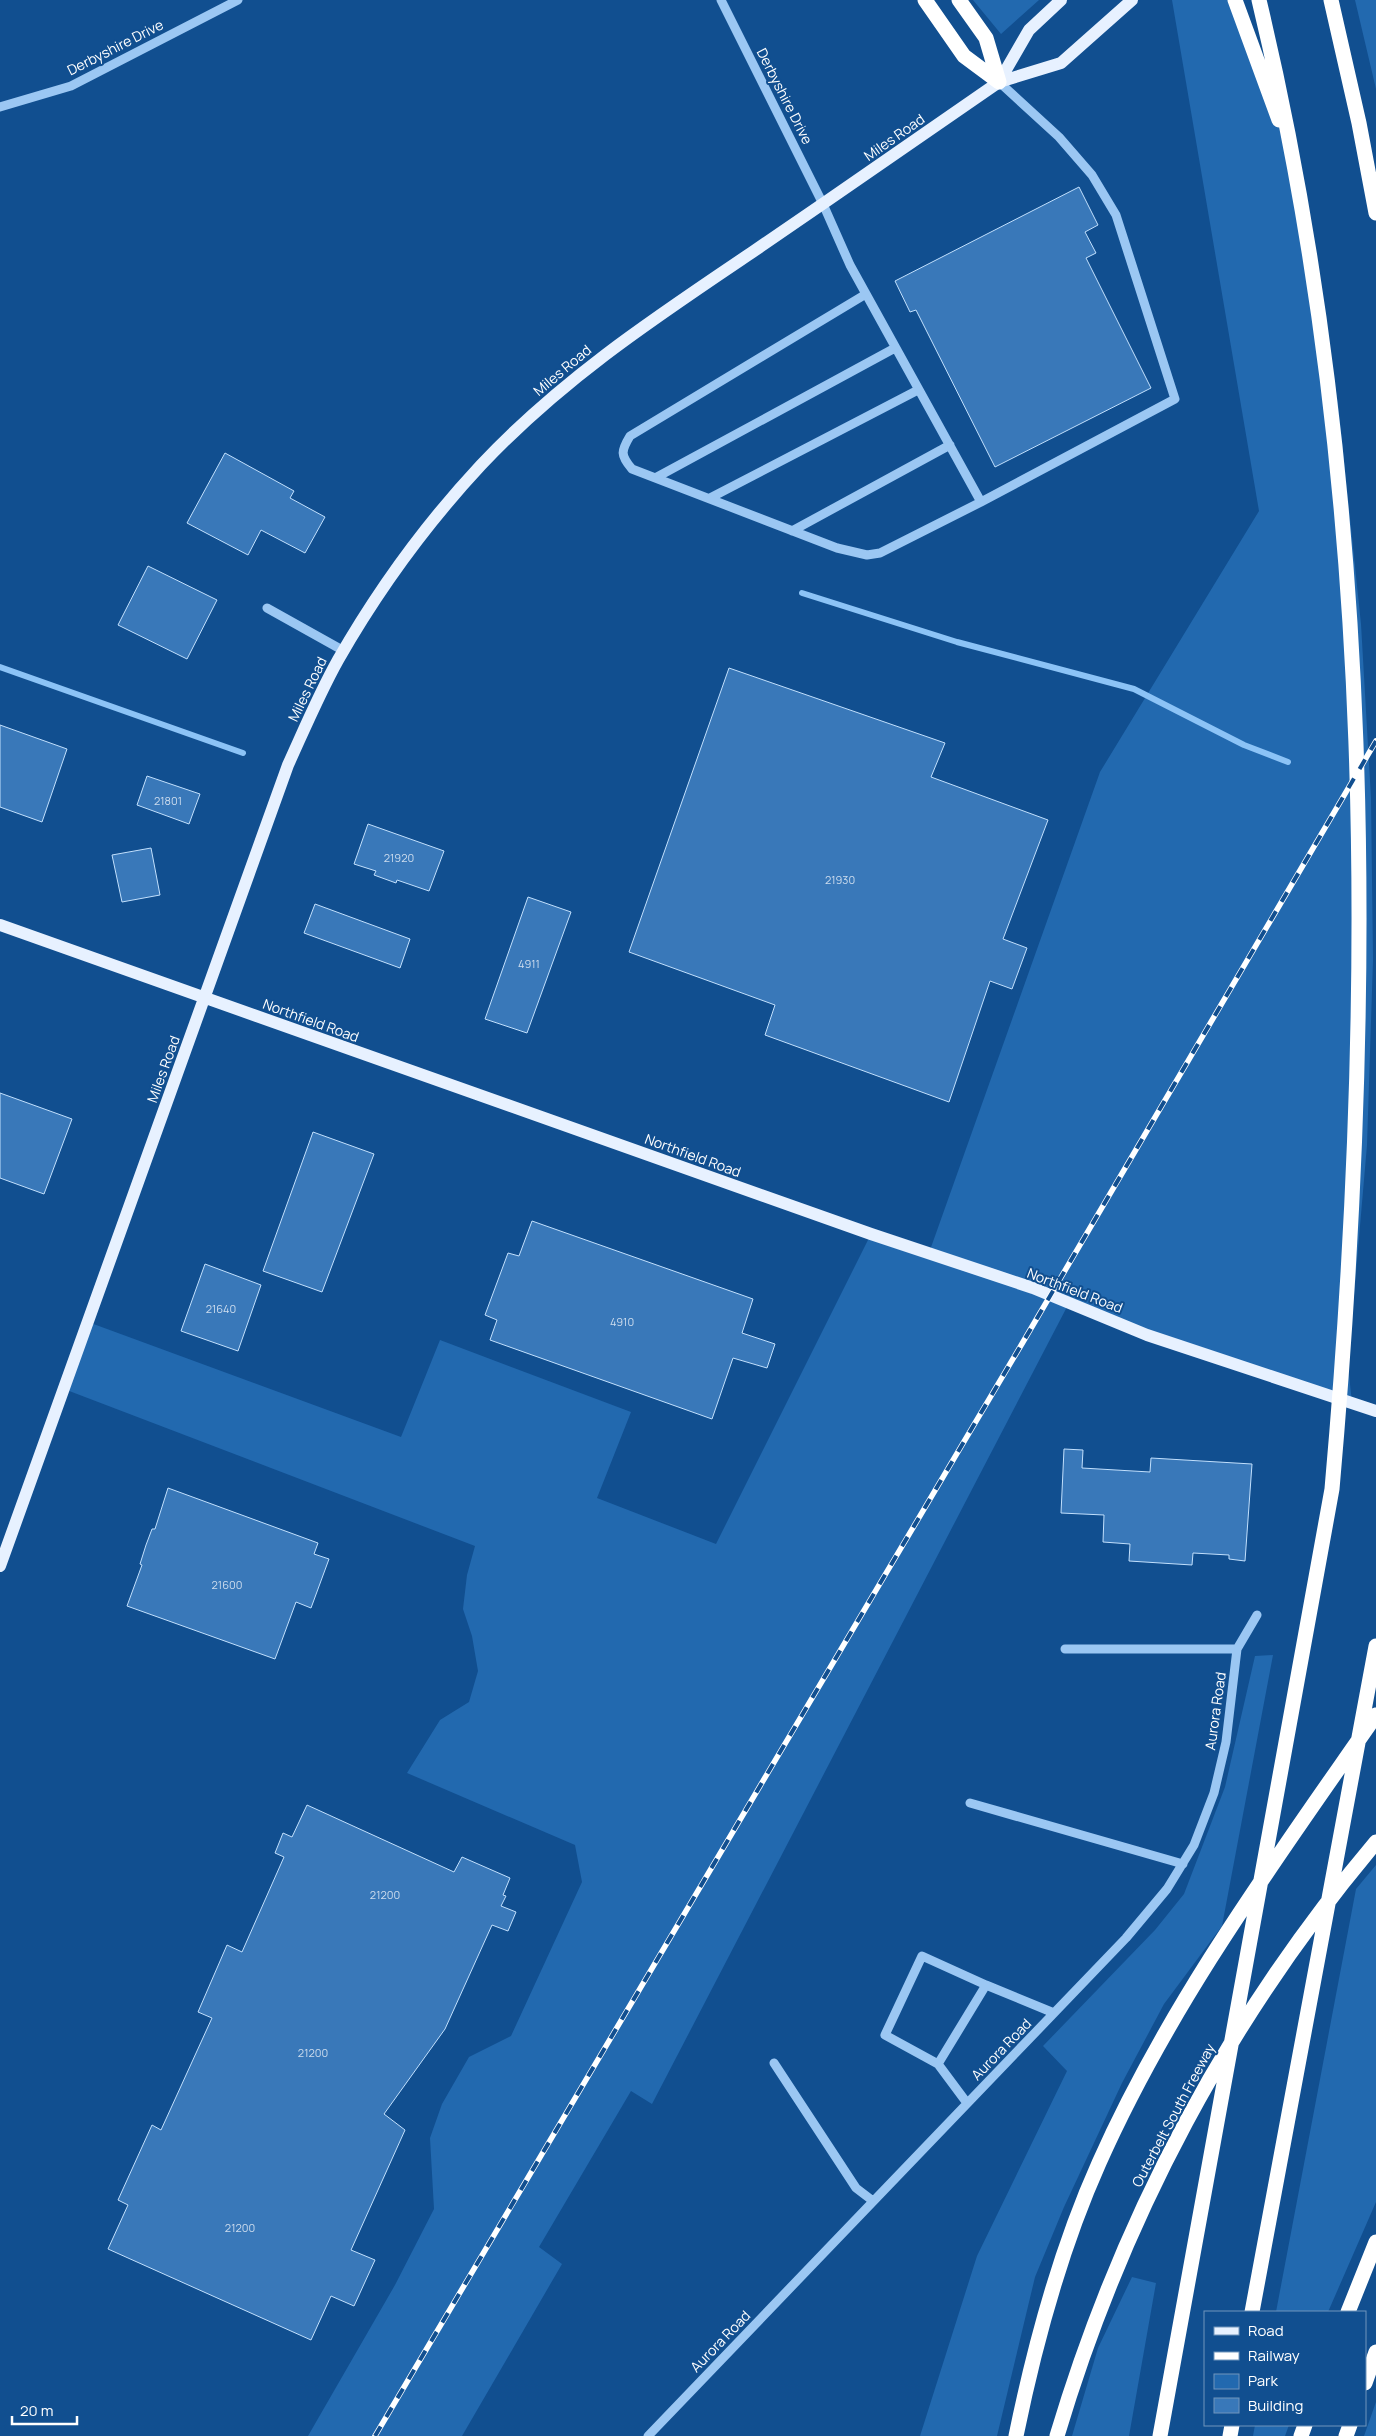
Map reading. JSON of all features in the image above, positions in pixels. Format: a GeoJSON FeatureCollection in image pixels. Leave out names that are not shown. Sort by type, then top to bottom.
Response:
{"type":"FeatureCollection","features":[{"type":"Feature","properties":{"kind":"highway"},"geometry":{"type":"LineString","coordinates":[[925,0],[964,56],[999,82]]}},
{"type":"Feature","properties":{"kind":"highway"},"geometry":{"type":"LineString","coordinates":[[959,0],[986,38],[999,82]]}},
{"type":"Feature","properties":{"kind":"highway"},"geometry":{"type":"LineString","coordinates":[[1235,0],[1239,16],[1296,166]]}},
{"type":"Feature","properties":{"kind":"highway"},"geometry":{"type":"LineString","coordinates":[[1160,2436],[1332,1490],[1359,1254],[1368,1117],[1373,960],[1371,798],[1361,624],[1338,403],[1296,166],[1258,0]]}},
{"type":"Feature","properties":{"kind":"highway"},"geometry":{"type":"LineString","coordinates":[[1331,0],[1359,123],[1376,213]]}},
{"type":"Feature","properties":{"kind":"highway"},"geometry":{"type":"LineString","coordinates":[[1252,2311],[1376,1646]]}},
{"type":"Feature","properties":{"kind":"highway"},"geometry":{"type":"LineString","coordinates":[[1016,2436],[1029,2372],[1057,2271],[1098,2164],[1138,2082],[1203,1972],[1266,1874],[1376,1715]]}},
{"type":"Feature","properties":{"kind":"highway","name":"Outerbelt South Freeway"},"geometry":{"type":"LineString","coordinates":[[1057,2436],[1107,2289],[1153,2183],[1184,2124],[1227,2049],[1292,1950],[1376,1842]]}},
{"type":"Feature","properties":{"kind":"highway"},"geometry":{"type":"LineString","coordinates":[[1348,2311],[1376,2242]]}},
{"type":"Feature","properties":{"kind":"highway"},"geometry":{"type":"LineString","coordinates":[[1366,2380],[1376,2352]]}},
{"type":"Feature","properties":{"kind":"main road","name":"Miles Road"},"geometry":{"type":"LineString","coordinates":[[999,82],[1029,30],[1061,0]]}},
{"type":"Feature","properties":{"kind":"main road","name":"Miles Road"},"geometry":{"type":"LineString","coordinates":[[0,1566],[288,765],[321,692],[381,590],[430,524],[482,465],[534,413],[626,338],[999,82],[1061,63],[1132,0]]}},
{"type":"Feature","properties":{"kind":"main road","name":"Northfield Road"},"geometry":{"type":"LineString","coordinates":[[0,925],[862,1231],[1033,1288],[1147,1335],[1376,1411]]}},
{"type":"Feature","properties":{"kind":"street","name":"Derbyshire Drive"},"geometry":{"type":"LineString","coordinates":[[0,106],[71,86],[238,0]]}},
{"type":"Feature","properties":{"kind":"street","name":"Derbyshire Drive"},"geometry":{"type":"LineString","coordinates":[[721,0],[823,204],[850,265],[981,502]]}},
{"type":"Feature","properties":{"kind":"street"},"geometry":{"type":"LineString","coordinates":[[866,294],[630,436],[622,448],[623,459],[632,469],[657,477],[837,548],[867,555],[880,553],[981,502],[1175,398],[1116,215],[1092,175],[1059,137],[999,82]]}},
{"type":"Feature","properties":{"kind":"street"},"geometry":{"type":"LineString","coordinates":[[657,477],[895,348]]}},
{"type":"Feature","properties":{"kind":"street"},"geometry":{"type":"LineString","coordinates":[[710,498],[918,390]]}},
{"type":"Feature","properties":{"kind":"street"},"geometry":{"type":"LineString","coordinates":[[792,531],[950,445]]}},
{"type":"Feature","properties":{"kind":"street"},"geometry":{"type":"LineString","coordinates":[[267,608],[344,651]]}},
{"type":"Feature","properties":{"kind":"street","name":"Aurora Road"},"geometry":{"type":"LineString","coordinates":[[648,2436],[1126,1938],[1167,1889],[1194,1846],[1214,1793],[1226,1742],[1237,1649],[1257,1614]]}},
{"type":"Feature","properties":{"kind":"street"},"geometry":{"type":"LineString","coordinates":[[1065,1649],[1237,1649]]}},
{"type":"Feature","properties":{"kind":"street"},"geometry":{"type":"LineString","coordinates":[[970,1803],[1183,1864]]}},
{"type":"Feature","properties":{"kind":"street"},"geometry":{"type":"LineString","coordinates":[[967,2103],[938,2064],[885,2035],[922,1956],[1054,2013]]}},
{"type":"Feature","properties":{"kind":"street"},"geometry":{"type":"LineString","coordinates":[[938,2064],[986,1985]]}},
{"type":"Feature","properties":{"kind":"street"},"geometry":{"type":"LineString","coordinates":[[774,2062],[856,2188],[873,2201]]}},
{"type":"Feature","properties":{"kind":"green space"},"geometry":{"type":"Polygon","coordinates":[[[973,0],[1039,0],[1001,34],[973,0]]]}},
{"type":"Feature","properties":{"kind":"green space"},"geometry":{"type":"Polygon","coordinates":[[[1172,0],[1235,0],[1296,166],[1338,403],[1361,624],[1371,798],[1373,960],[1367,1145],[1348,1365],[1352,1403],[1069,1303],[652,2104],[631,2091],[539,2247],[562,2264],[462,2436],[308,2436],[395,2285],[434,2209],[430,2138],[442,2104],[469,2057],[511,2036],[582,1882],[575,1845],[407,1773],[440,1720],[469,1702],[478,1671],[472,1636],[463,1609],[467,1575],[475,1546],[64,1389],[88,1322],[401,1437],[440,1340],[631,1412],[597,1498],[716,1544],[871,1234],[929,1253],[1100,772],[1259,511],[1172,0]]]}},
{"type":"Feature","properties":{"kind":"green space"},"geometry":{"type":"Polygon","coordinates":[[[1355,0],[1376,0],[1376,89],[1355,0]]]}},
{"type":"Feature","properties":{"kind":"green space"},"geometry":{"type":"Polygon","coordinates":[[[1273,1655],[1222,1926],[1164,2004],[1122,2083],[1064,2207],[1035,2277],[997,2436],[920,2436],[977,2256],[1067,2071],[1043,2046],[1155,1930],[1184,1894],[1225,1787],[1255,1656],[1273,1655]]]}},
{"type":"Feature","properties":{"kind":"green space"},"geometry":{"type":"Polygon","coordinates":[[[1376,1865],[1376,2202],[1328,2311],[1276,2311],[1356,1889],[1376,1865]]]}},
{"type":"Feature","properties":{"kind":"green space"},"geometry":{"type":"Polygon","coordinates":[[[1132,2277],[1156,2283],[1129,2436],[1072,2436],[1098,2348],[1132,2277]]]}},
{"type":"Feature","properties":{"kind":"green space"},"geometry":{"type":"Polygon","coordinates":[[[1376,2402],[1376,2436],[1364,2436],[1376,2402]]]}},
{"type":"Feature","properties":{"kind":"green space"},"geometry":{"type":"Polygon","coordinates":[[[1255,2426],[1289,2426],[1285,2436],[1253,2436],[1255,2426]]]}},
{"type":"Feature","properties":{"kind":"building"},"geometry":{"type":"Polygon","coordinates":[[[1079,187],[1098,225],[1085,232],[1096,253],[1086,258],[1151,388],[995,467],[916,310],[910,312],[895,281],[1079,187]]]}},
{"type":"Feature","properties":{"kind":"building"},"geometry":{"type":"Polygon","coordinates":[[[225,453],[294,491],[290,498],[325,517],[305,553],[261,530],[248,555],[187,523],[225,453]]]}},
{"type":"Feature","properties":{"kind":"building"},"geometry":{"type":"Polygon","coordinates":[[[148,566],[217,600],[187,659],[118,625],[148,566]]]}},
{"type":"Feature","properties":{"kind":"building"},"geometry":{"type":"Polygon","coordinates":[[[729,668],[945,743],[931,777],[1048,820],[1003,939],[1027,948],[1012,989],[990,981],[949,1102],[765,1035],[775,1005],[629,952],[729,668]]]}},
{"type":"Feature","properties":{"kind":"building"},"geometry":{"type":"Polygon","coordinates":[[[0,725],[67,749],[42,822],[0,807],[0,725]]]}},
{"type":"Feature","properties":{"kind":"building"},"geometry":{"type":"Polygon","coordinates":[[[147,776],[200,794],[189,824],[137,805],[147,776]]]}},
{"type":"Feature","properties":{"kind":"building"},"geometry":{"type":"Polygon","coordinates":[[[368,824],[444,851],[429,891],[397,880],[396,883],[374,875],[376,871],[354,864],[368,824]]]}},
{"type":"Feature","properties":{"kind":"building"},"geometry":{"type":"Polygon","coordinates":[[[151,848],[160,895],[122,902],[112,855],[151,848]]]}},
{"type":"Feature","properties":{"kind":"building"},"geometry":{"type":"Polygon","coordinates":[[[528,897],[571,912],[527,1033],[485,1019],[528,897]]]}},
{"type":"Feature","properties":{"kind":"building"},"geometry":{"type":"Polygon","coordinates":[[[315,904],[410,939],[400,968],[304,933],[315,904]]]}},
{"type":"Feature","properties":{"kind":"building"},"geometry":{"type":"Polygon","coordinates":[[[0,1093],[72,1119],[44,1194],[0,1178],[0,1093]]]}},
{"type":"Feature","properties":{"kind":"building"},"geometry":{"type":"Polygon","coordinates":[[[313,1132],[374,1154],[322,1292],[263,1271],[313,1132]]]}},
{"type":"Feature","properties":{"kind":"building"},"geometry":{"type":"Polygon","coordinates":[[[532,1221],[753,1299],[742,1333],[775,1344],[767,1368],[733,1358],[712,1419],[490,1340],[497,1320],[485,1315],[508,1253],[519,1256],[532,1221]]]}},
{"type":"Feature","properties":{"kind":"building"},"geometry":{"type":"Polygon","coordinates":[[[205,1264],[261,1285],[238,1351],[181,1331],[205,1264]]]}},
{"type":"Feature","properties":{"kind":"building"},"geometry":{"type":"Polygon","coordinates":[[[1064,1449],[1083,1450],[1082,1468],[1150,1472],[1151,1458],[1252,1464],[1245,1561],[1229,1559],[1229,1555],[1193,1553],[1192,1565],[1129,1561],[1130,1544],[1103,1542],[1104,1515],[1061,1513],[1064,1449]]]}},
{"type":"Feature","properties":{"kind":"building"},"geometry":{"type":"Polygon","coordinates":[[[168,1488],[318,1543],[314,1554],[329,1559],[311,1608],[296,1602],[275,1659],[127,1606],[142,1565],[140,1564],[146,1545],[152,1529],[155,1529],[168,1488]]]}},
{"type":"Feature","properties":{"kind":"building"},"geometry":{"type":"Polygon","coordinates":[[[307,1805],[454,1872],[462,1857],[510,1878],[503,1895],[506,1896],[501,1906],[516,1912],[508,1931],[492,1925],[445,2029],[384,2114],[405,2130],[351,2250],[375,2260],[354,2306],[331,2296],[311,2340],[108,2249],[128,2205],[118,2200],[152,2125],[161,2130],[212,2018],[198,2012],[227,1945],[242,1952],[284,1857],[275,1853],[283,1833],[292,1837],[307,1805]]]}},
{"type":"Feature","properties":{"kind":"waterway"},"geometry":{"type":"LineString","coordinates":[[802,593],[957,642],[1134,689],[1244,745],[1288,762]]}},
{"type":"Feature","properties":{"kind":"waterway"},"geometry":{"type":"LineString","coordinates":[[0,667],[243,753]]}},
{"type":"Feature","properties":{"kind":"railway"},"geometry":{"type":"LineString","coordinates":[[375,2436],[1023,1342],[1376,741]]}}]}
